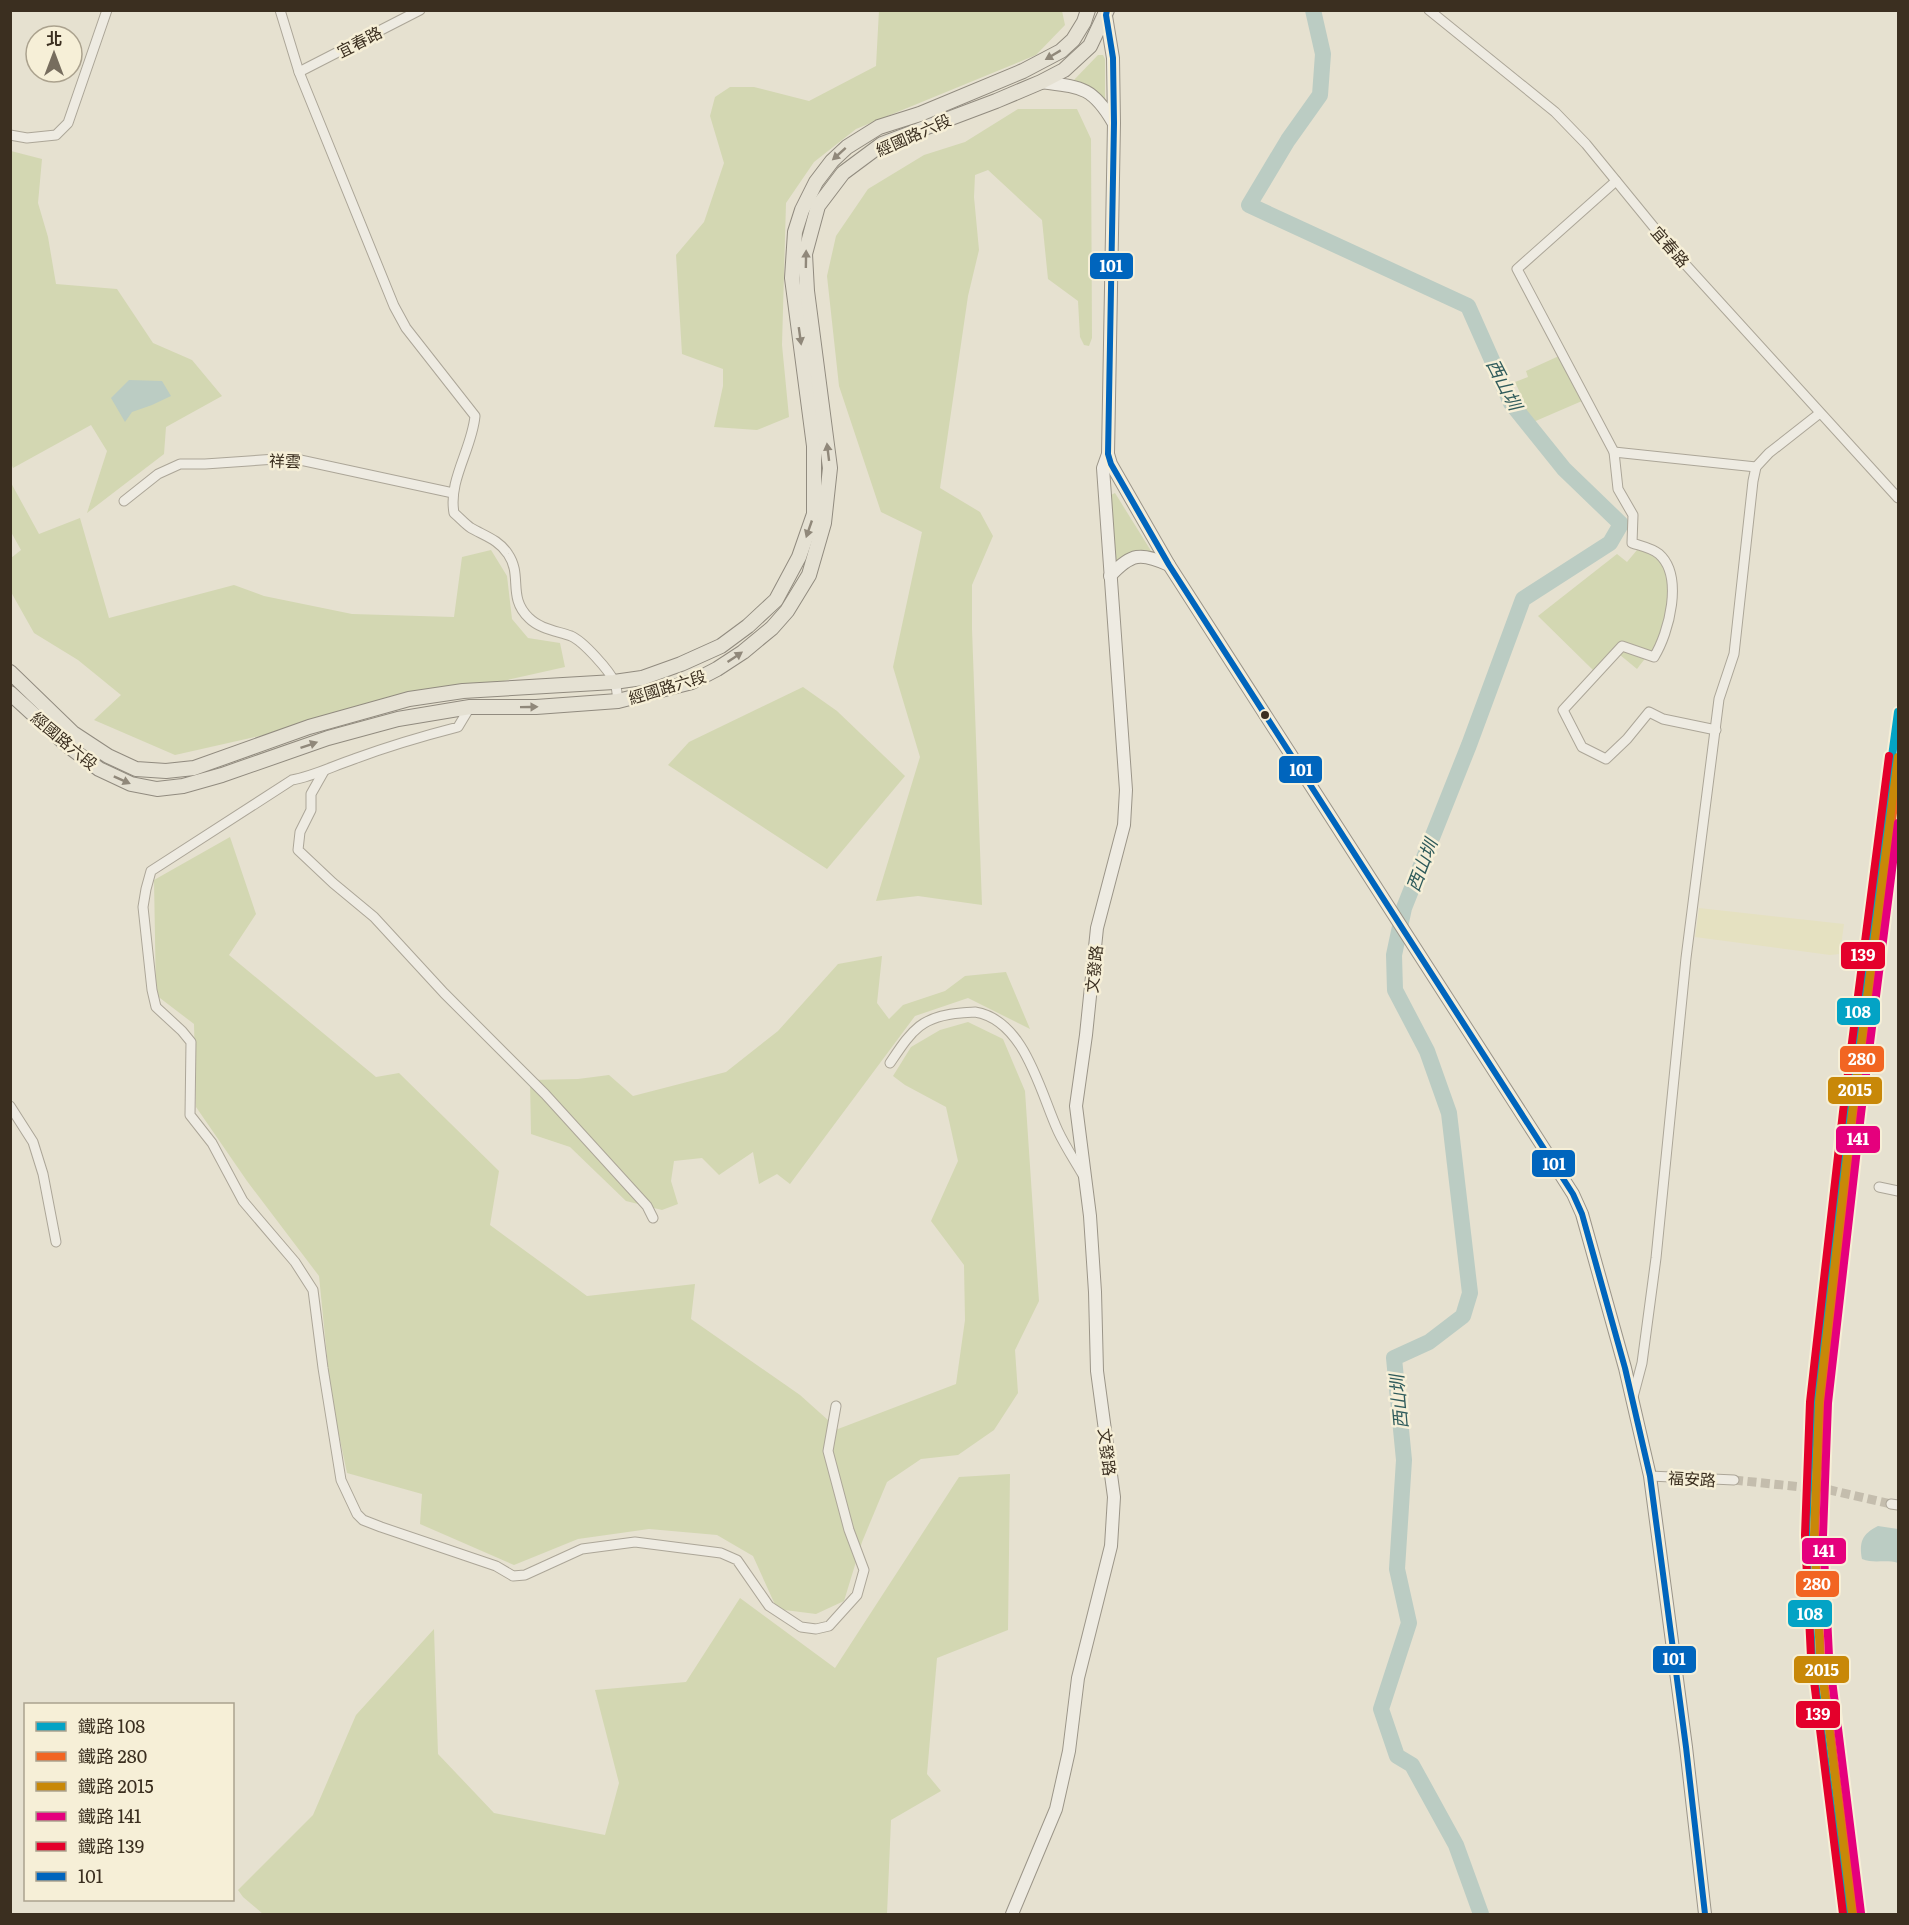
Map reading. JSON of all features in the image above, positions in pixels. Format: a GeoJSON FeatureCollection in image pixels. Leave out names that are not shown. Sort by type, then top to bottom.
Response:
{"type":"FeatureCollection","features":[{"type":"Feature","properties":{"kind":"main road","name":"經國路六段"},"geometry":{"type":"LineString","coordinates":[[10,672],[74,733],[108,756],[136,769],[166,771],[194,768],[309,727],[409,699],[469,691],[614,682],[642,678],[721,646],[748,626],[776,600],[799,557],[814,514],[814,446],[792,278],[795,232],[816,182],[832,161],[848,147],[879,127],[920,114],[1040,63],[1061,51],[1084,22],[1088,10]]}},
{"type":"Feature","properties":{"kind":"main road","name":"經國路六段"},"geometry":{"type":"LineString","coordinates":[[10,693],[67,745],[99,769],[131,784],[157,789],[183,786],[222,775],[328,738],[398,719],[470,707],[536,707],[618,701],[692,682],[717,669],[743,652],[772,628],[787,611],[808,575],[824,523],[830,468],[807,291],[805,254],[818,206],[843,173],[882,144],[996,101],[1064,70],[1090,46],[1106,12]]}},
{"type":"Feature","properties":{"kind":"main road"},"geometry":{"type":"LineString","coordinates":[[873,131],[882,144]]}},
{"type":"Feature","properties":{"kind":"main road"},"geometry":{"type":"LineString","coordinates":[[469,691],[470,707]]}},
{"type":"Feature","properties":{"kind":"street"},"geometry":{"type":"LineString","coordinates":[[10,135],[27,138],[56,135],[68,123],[107,10]]}},
{"type":"Feature","properties":{"kind":"street"},"geometry":{"type":"LineString","coordinates":[[280,10],[299,72],[394,306],[406,328],[475,416],[474,429],[453,493],[454,513],[471,528],[491,537],[507,551],[515,568],[516,597],[528,618],[538,625],[577,639],[588,649],[614,682],[618,701]]}},
{"type":"Feature","properties":{"kind":"street","name":"宜春路"},"geometry":{"type":"LineString","coordinates":[[299,72],[420,10]]}},
{"type":"Feature","properties":{"kind":"street","name":"宜春路"},"geometry":{"type":"LineString","coordinates":[[1429,10],[1555,112],[1586,144],[1675,253],[1899,498]]}},
{"type":"Feature","properties":{"kind":"street","name":"文發路"},"geometry":{"type":"LineString","coordinates":[[1012,1914],[1056,1809],[1069,1751],[1078,1678],[1111,1546],[1114,1497],[1097,1371],[1095,1292],[1086,1180],[1076,1106],[1097,928],[1124,825],[1126,790],[1103,468],[1108,454],[1114,123],[1113,58],[1106,12]]}},
{"type":"Feature","properties":{"kind":"street"},"geometry":{"type":"LineString","coordinates":[[1041,82],[1072,86],[1092,94],[1104,106],[1114,123]]}},
{"type":"Feature","properties":{"kind":"street"},"geometry":{"type":"LineString","coordinates":[[1616,182],[1517,269],[1614,452],[1617,489],[1633,515],[1632,543],[1658,553],[1669,570],[1672,595],[1663,643],[1654,657],[1622,646],[1563,710],[1582,747],[1606,759],[1627,739],[1649,712],[1663,719],[1716,730]]}},
{"type":"Feature","properties":{"kind":"street"},"geometry":{"type":"LineString","coordinates":[[1632,1399],[1642,1363],[1654,1269],[1686,958],[1719,699],[1734,654],[1750,499],[1756,467],[1769,453],[1820,413]]}},
{"type":"Feature","properties":{"kind":"street"},"geometry":{"type":"LineString","coordinates":[[1614,452],[1756,467]]}},
{"type":"Feature","properties":{"kind":"street"},"geometry":{"type":"LineString","coordinates":[[1108,454],[1111,464],[1169,565],[1573,1194],[1582,1214],[1625,1368],[1650,1476],[1686,1747],[1705,1914]]}},
{"type":"Feature","properties":{"kind":"street","name":"祥雲"},"geometry":{"type":"LineString","coordinates":[[124,501],[158,474],[180,464],[291,458],[453,493]]}},
{"type":"Feature","properties":{"kind":"street"},"geometry":{"type":"LineString","coordinates":[[1110,576],[1121,564],[1141,555],[1169,565]]}},
{"type":"Feature","properties":{"kind":"street"},"geometry":{"type":"LineString","coordinates":[[470,707],[458,727],[408,740],[326,769],[310,777],[292,780],[151,871],[143,907],[156,1007],[191,1042],[190,1116],[212,1143],[243,1201],[296,1262],[313,1290],[341,1480],[357,1514],[363,1520],[496,1566],[513,1576],[525,1575],[582,1549],[635,1542],[721,1553],[737,1560],[769,1606],[801,1627],[816,1629],[829,1626],[857,1595],[864,1570],[849,1530],[828,1450],[836,1406]]}},
{"type":"Feature","properties":{"kind":"street"},"geometry":{"type":"LineString","coordinates":[[326,769],[311,794],[311,810],[300,832],[298,850],[333,883],[374,916],[444,993],[545,1094],[647,1206],[653,1218]]}},
{"type":"Feature","properties":{"kind":"street"},"geometry":{"type":"LineString","coordinates":[[890,1063],[909,1034],[924,1022],[943,1014],[975,1012],[1000,1022],[1019,1041],[1058,1133],[1086,1180]]}},
{"type":"Feature","properties":{"kind":"street"},"geometry":{"type":"LineString","coordinates":[[10,1106],[33,1142],[43,1174],[56,1242]]}},
{"type":"Feature","properties":{"kind":"street"},"geometry":{"type":"LineString","coordinates":[[1879,1187],[1899,1191]]}},
{"type":"Feature","properties":{"kind":"street","name":"福安路"},"geometry":{"type":"LineString","coordinates":[[1650,1476],[1734,1480]]}},
{"type":"Feature","properties":{"kind":"shaded area"},"geometry":{"type":"Polygon","coordinates":[[[129,380],[162,381],[171,396],[132,412],[125,422],[111,398],[129,380]]]}},
{"type":"Feature","properties":{"kind":"shaded area"},"geometry":{"type":"Polygon","coordinates":[[[1699,908],[1844,924],[1840,954],[1830,955],[1695,937],[1699,908]]]}},
{"type":"Feature","properties":{"kind":"shaded area"},"geometry":{"type":"Polygon","coordinates":[[[1878,1526],[1898,1529],[1898,1563],[1862,1559],[1863,1539],[1868,1532],[1878,1526]]]}},
{"type":"Feature","properties":{"kind":"green space"},"geometry":{"type":"Polygon","coordinates":[[[879,10],[1062,11],[1065,25],[1036,55],[856,129],[814,162],[786,203],[782,345],[789,417],[757,430],[714,427],[723,386],[723,369],[682,354],[676,255],[704,222],[724,163],[710,116],[715,97],[730,87],[754,87],[809,101],[876,66],[879,10]]]}},
{"type":"Feature","properties":{"kind":"green space"},"geometry":{"type":"Polygon","coordinates":[[[1098,55],[1103,55],[1105,59],[1105,104],[1073,81],[1098,55]]]}},
{"type":"Feature","properties":{"kind":"green space"},"geometry":{"type":"Polygon","coordinates":[[[1018,109],[1077,109],[1091,139],[1092,338],[1089,346],[1084,345],[1080,337],[1078,301],[1048,279],[1042,220],[988,170],[975,175],[974,197],[979,250],[968,296],[940,488],[980,512],[993,536],[972,585],[982,905],[918,896],[876,901],[920,757],[893,667],[922,532],[881,512],[839,386],[827,276],[836,236],[868,189],[924,155],[965,142],[1018,109]]]}},
{"type":"Feature","properties":{"kind":"green space"},"geometry":{"type":"Polygon","coordinates":[[[11,151],[42,159],[38,203],[48,237],[56,284],[117,289],[153,343],[192,360],[222,396],[166,427],[164,454],[87,513],[107,451],[91,425],[13,468],[11,463],[11,151]]]}},
{"type":"Feature","properties":{"kind":"green space"},"geometry":{"type":"Polygon","coordinates":[[[1559,356],[1582,401],[1531,423],[1519,399],[1522,397],[1515,382],[1528,377],[1526,371],[1559,356]]]}},
{"type":"Feature","properties":{"kind":"green space"},"geometry":{"type":"Polygon","coordinates":[[[10,481],[39,534],[80,518],[109,618],[234,585],[264,596],[352,614],[454,617],[462,557],[491,550],[507,576],[512,619],[528,638],[560,643],[565,667],[175,755],[94,720],[121,695],[78,660],[34,633],[11,592],[11,558],[21,550],[11,532],[10,481]]]}},
{"type":"Feature","properties":{"kind":"green space"},"geometry":{"type":"Polygon","coordinates":[[[1115,493],[1153,554],[1116,564],[1113,562],[1111,495],[1115,493]]]}},
{"type":"Feature","properties":{"kind":"green space"},"geometry":{"type":"Polygon","coordinates":[[[1637,550],[1651,555],[1660,562],[1666,572],[1670,597],[1661,635],[1637,669],[1614,650],[1593,670],[1538,616],[1617,554],[1627,562],[1637,550]]]}},
{"type":"Feature","properties":{"kind":"green space"},"geometry":{"type":"Polygon","coordinates":[[[803,687],[837,711],[905,776],[827,869],[668,765],[689,742],[803,687]]]}},
{"type":"Feature","properties":{"kind":"green space"},"geometry":{"type":"Polygon","coordinates":[[[230,837],[256,914],[229,955],[376,1077],[399,1073],[499,1171],[490,1225],[587,1296],[695,1284],[691,1319],[800,1395],[838,1429],[956,1384],[965,1320],[964,1265],[931,1221],[958,1161],[946,1107],[893,1076],[911,1047],[940,1030],[968,1022],[1003,1039],[1025,1091],[1039,1301],[1015,1350],[1018,1393],[994,1430],[958,1455],[921,1459],[887,1482],[862,1542],[844,1601],[816,1614],[777,1609],[753,1556],[717,1535],[649,1529],[578,1539],[514,1565],[420,1524],[422,1494],[347,1473],[331,1397],[319,1276],[247,1181],[196,1107],[194,1024],[156,995],[154,880],[230,837]]]}},
{"type":"Feature","properties":{"kind":"green space"},"geometry":{"type":"Polygon","coordinates":[[[882,956],[877,1003],[889,1019],[903,1005],[945,991],[965,976],[1006,972],[1030,1029],[968,998],[915,1016],[790,1184],[777,1174],[759,1184],[753,1152],[719,1175],[702,1158],[674,1161],[671,1181],[678,1204],[662,1210],[626,1201],[570,1147],[531,1134],[530,1080],[578,1079],[609,1075],[633,1096],[726,1072],[778,1031],[838,964],[882,956]]]}},
{"type":"Feature","properties":{"kind":"green space"},"geometry":{"type":"Polygon","coordinates":[[[1010,1474],[1008,1630],[937,1658],[927,1774],[941,1791],[891,1820],[887,1914],[263,1914],[238,1890],[313,1815],[356,1715],[434,1629],[438,1754],[494,1813],[605,1835],[619,1783],[595,1690],[686,1682],[740,1598],[835,1668],[959,1477],[1010,1474]]]}},
{"type":"Feature","properties":{"kind":"waterway","name":"西山圳"},"geometry":{"type":"LineString","coordinates":[[1313,10],[1323,54],[1320,95],[1288,140],[1249,205],[1468,306],[1511,403],[1564,469],[1621,524],[1610,543],[1523,599],[1469,745],[1404,908],[1394,955],[1395,990],[1427,1051],[1449,1113],[1470,1293],[1463,1316],[1429,1342],[1394,1358],[1404,1460],[1397,1569],[1409,1623],[1381,1709],[1397,1756],[1412,1765],[1456,1845],[1481,1914]]}},
{"type":"Feature","properties":{"kind":"tunnel"},"geometry":{"type":"LineString","coordinates":[[1734,1480],[1830,1490],[1891,1504]]}},
{"type":"Feature","properties":{"kind":"rail line","name":"108"},"geometry":{"type":"LineString","coordinates":[[1845,1914],[1812,1658],[1806,1535],[1812,1401],[1865,956],[1898,712]]}},
{"type":"Feature","properties":{"kind":"rail line","name":"139"},"geometry":{"type":"LineString","coordinates":[[1843,1914],[1811,1657],[1805,1535],[1810,1402],[1843,1112],[1889,756]]}},
{"type":"Feature","properties":{"kind":"rail line","name":"2015"},"geometry":{"type":"LineString","coordinates":[[1852,1914],[1820,1657],[1814,1535],[1819,1402],[1852,1113],[1898,757]]}},
{"type":"Feature","properties":{"kind":"rail line","name":"280"},"geometry":{"type":"LineString","coordinates":[[1854,1913],[1821,1657],[1815,1535],[1821,1402],[1898,775]]}},
{"type":"Feature","properties":{"kind":"rail line","name":"141"},"geometry":{"type":"LineString","coordinates":[[1861,1913],[1829,1656],[1823,1535],[1828,1403],[1861,1114],[1898,823]]}},
{"type":"Feature","properties":{"kind":"transit line","name":"101"},"geometry":{"type":"LineString","coordinates":[[1107,10],[1113,58],[1114,123],[1108,454],[1111,464],[1169,565],[1573,1194],[1582,1214],[1625,1368],[1650,1476],[1686,1747],[1705,1914]]}}]}
